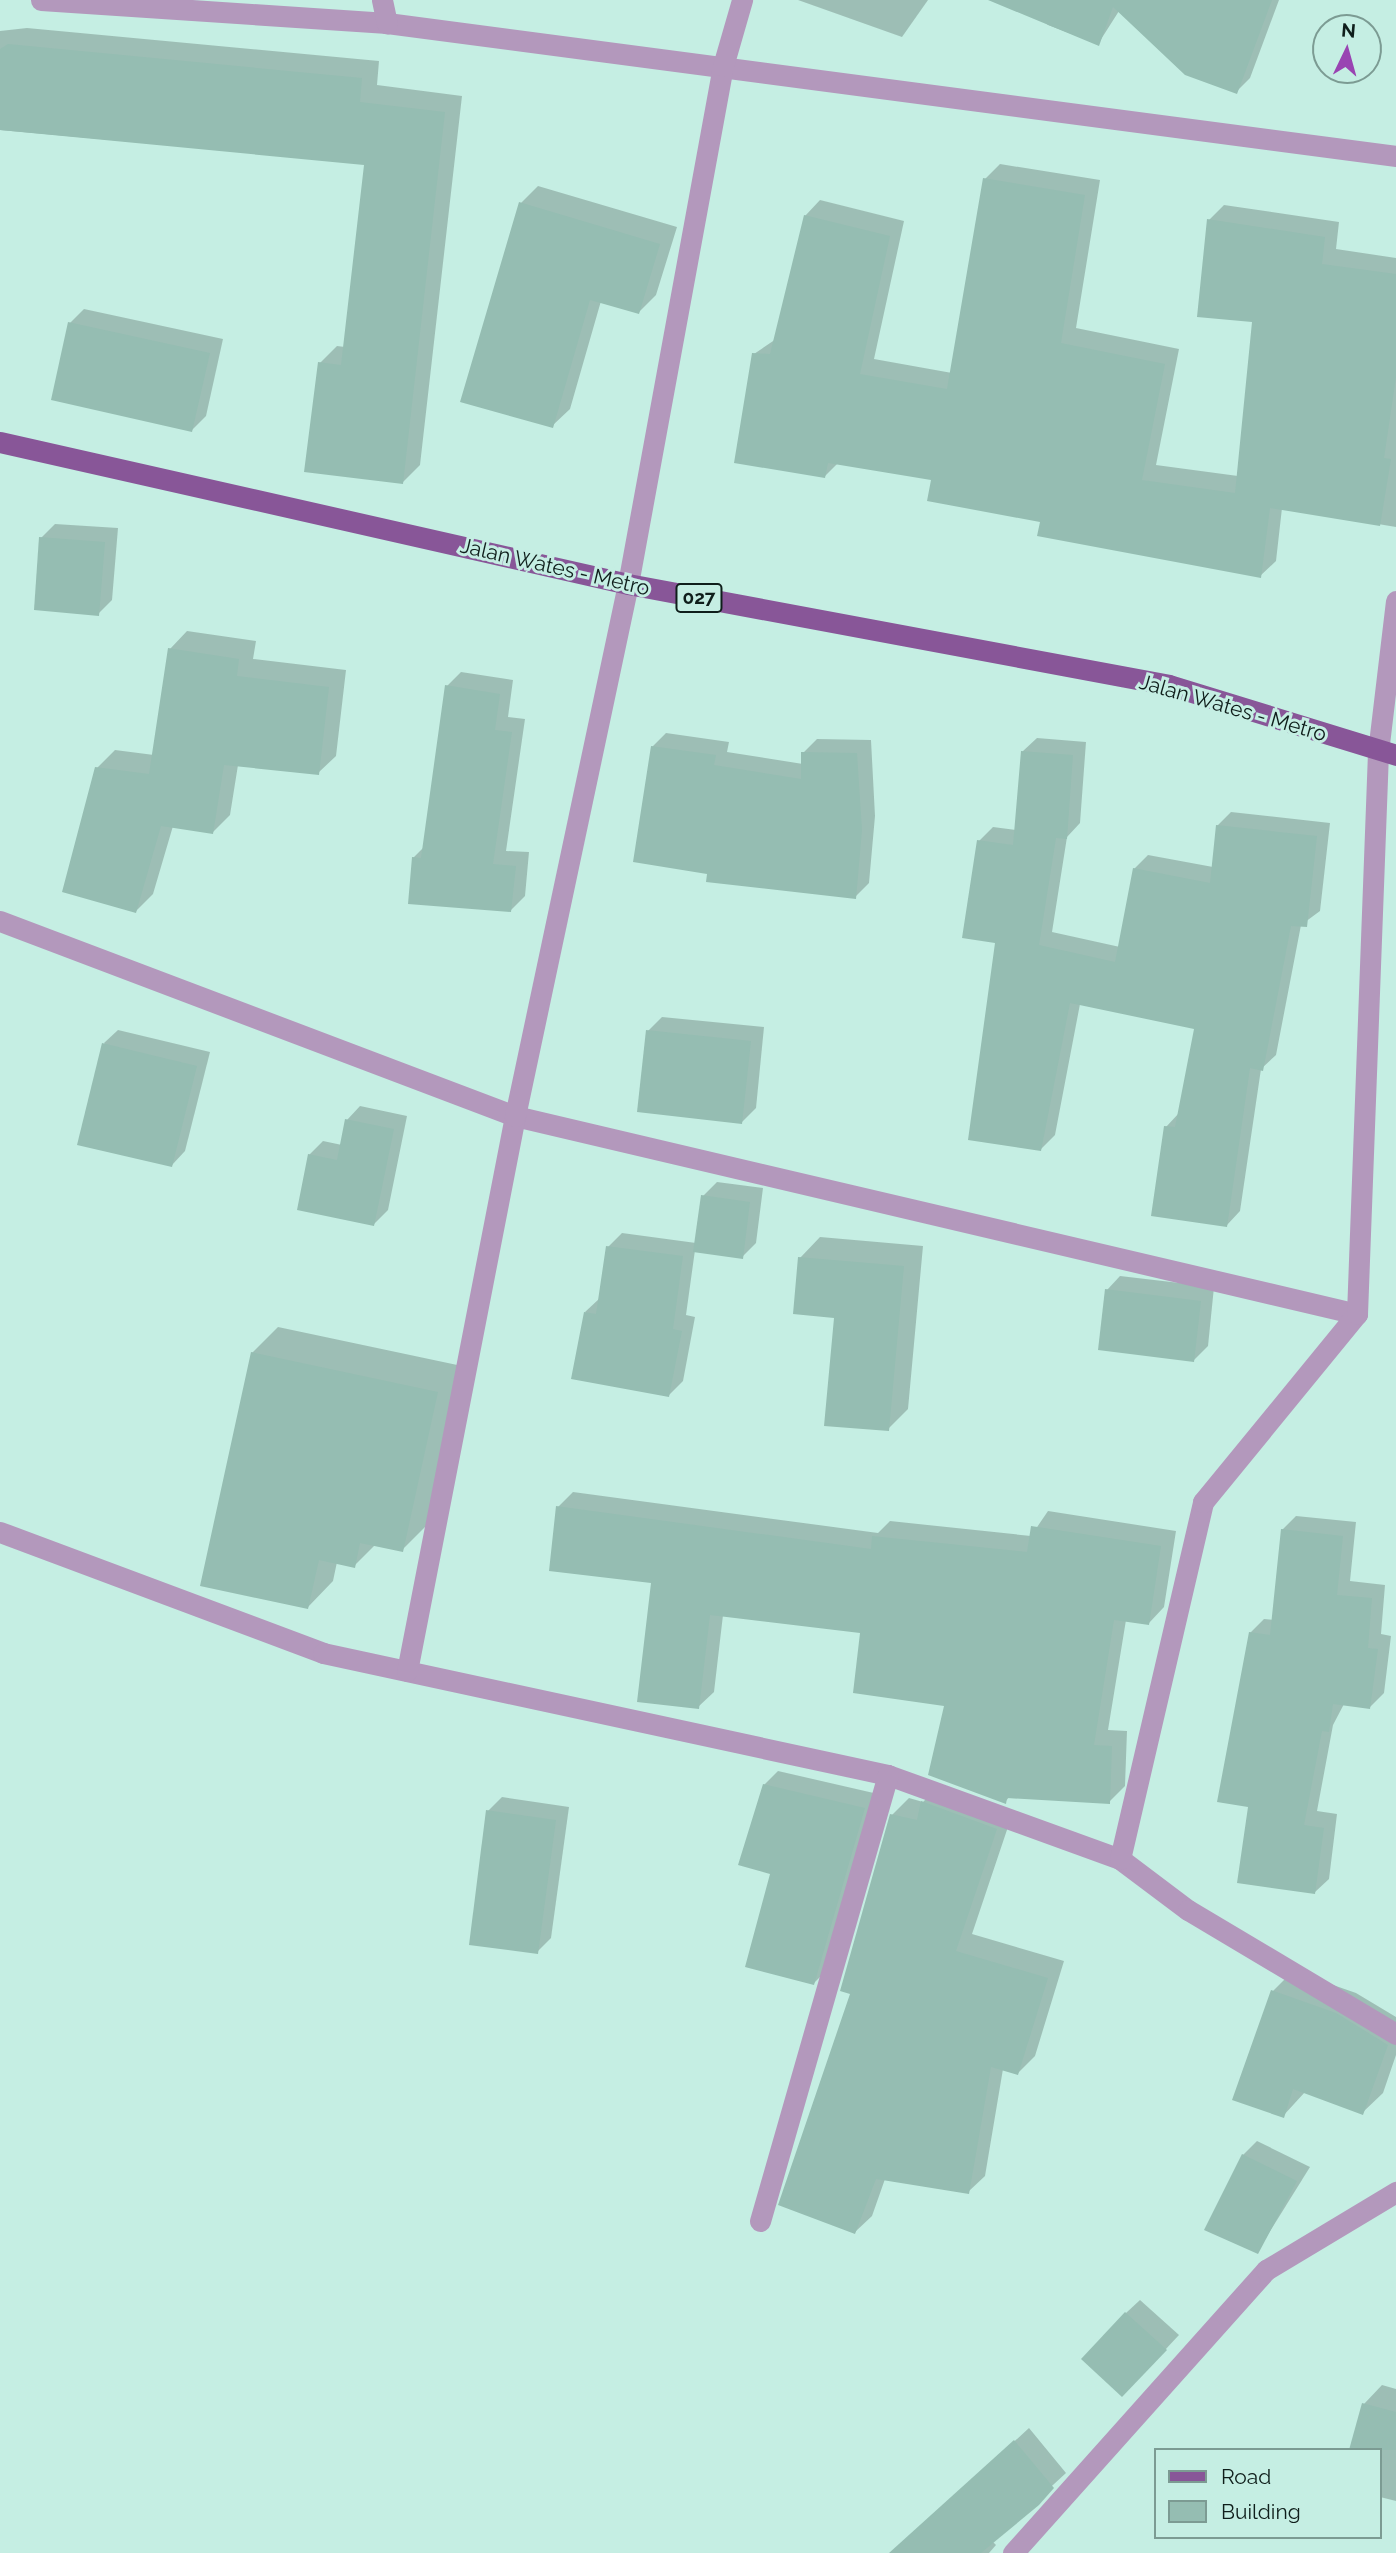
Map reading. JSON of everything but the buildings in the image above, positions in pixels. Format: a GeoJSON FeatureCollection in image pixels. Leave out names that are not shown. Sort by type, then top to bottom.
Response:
{"type":"FeatureCollection","features":[{"type":"Feature","properties":{"kind":"main road","name":"Jalan Wates - Metro"},"geometry":{"type":"LineString","coordinates":[[0,442],[628,584],[1169,685],[1387,754]]}},
{"type":"Feature","properties":{"kind":"street"},"geometry":{"type":"LineString","coordinates":[[41,0],[387,23],[1396,156]]}},
{"type":"Feature","properties":{"kind":"street"},"geometry":{"type":"LineString","coordinates":[[382,0],[387,23]]}},
{"type":"Feature","properties":{"kind":"street"},"geometry":{"type":"LineString","coordinates":[[407,1671],[515,1116],[628,584],[723,66],[742,0]]}},
{"type":"Feature","properties":{"kind":"street"},"geometry":{"type":"LineString","coordinates":[[1120,1859],[1203,1503],[1357,1314],[1396,601]]}},
{"type":"Feature","properties":{"kind":"street"},"geometry":{"type":"LineString","coordinates":[[0,922],[515,1116],[1357,1314]]}},
{"type":"Feature","properties":{"kind":"street"},"geometry":{"type":"LineString","coordinates":[[0,1532],[323,1653],[888,1775],[1120,1859],[1188,1910],[1396,2034]]}},
{"type":"Feature","properties":{"kind":"street"},"geometry":{"type":"LineString","coordinates":[[760,2221],[888,1775]]}},
{"type":"Feature","properties":{"kind":"street"},"geometry":{"type":"LineString","coordinates":[[1013,2553],[1266,2270],[1396,2192]]}}]}
